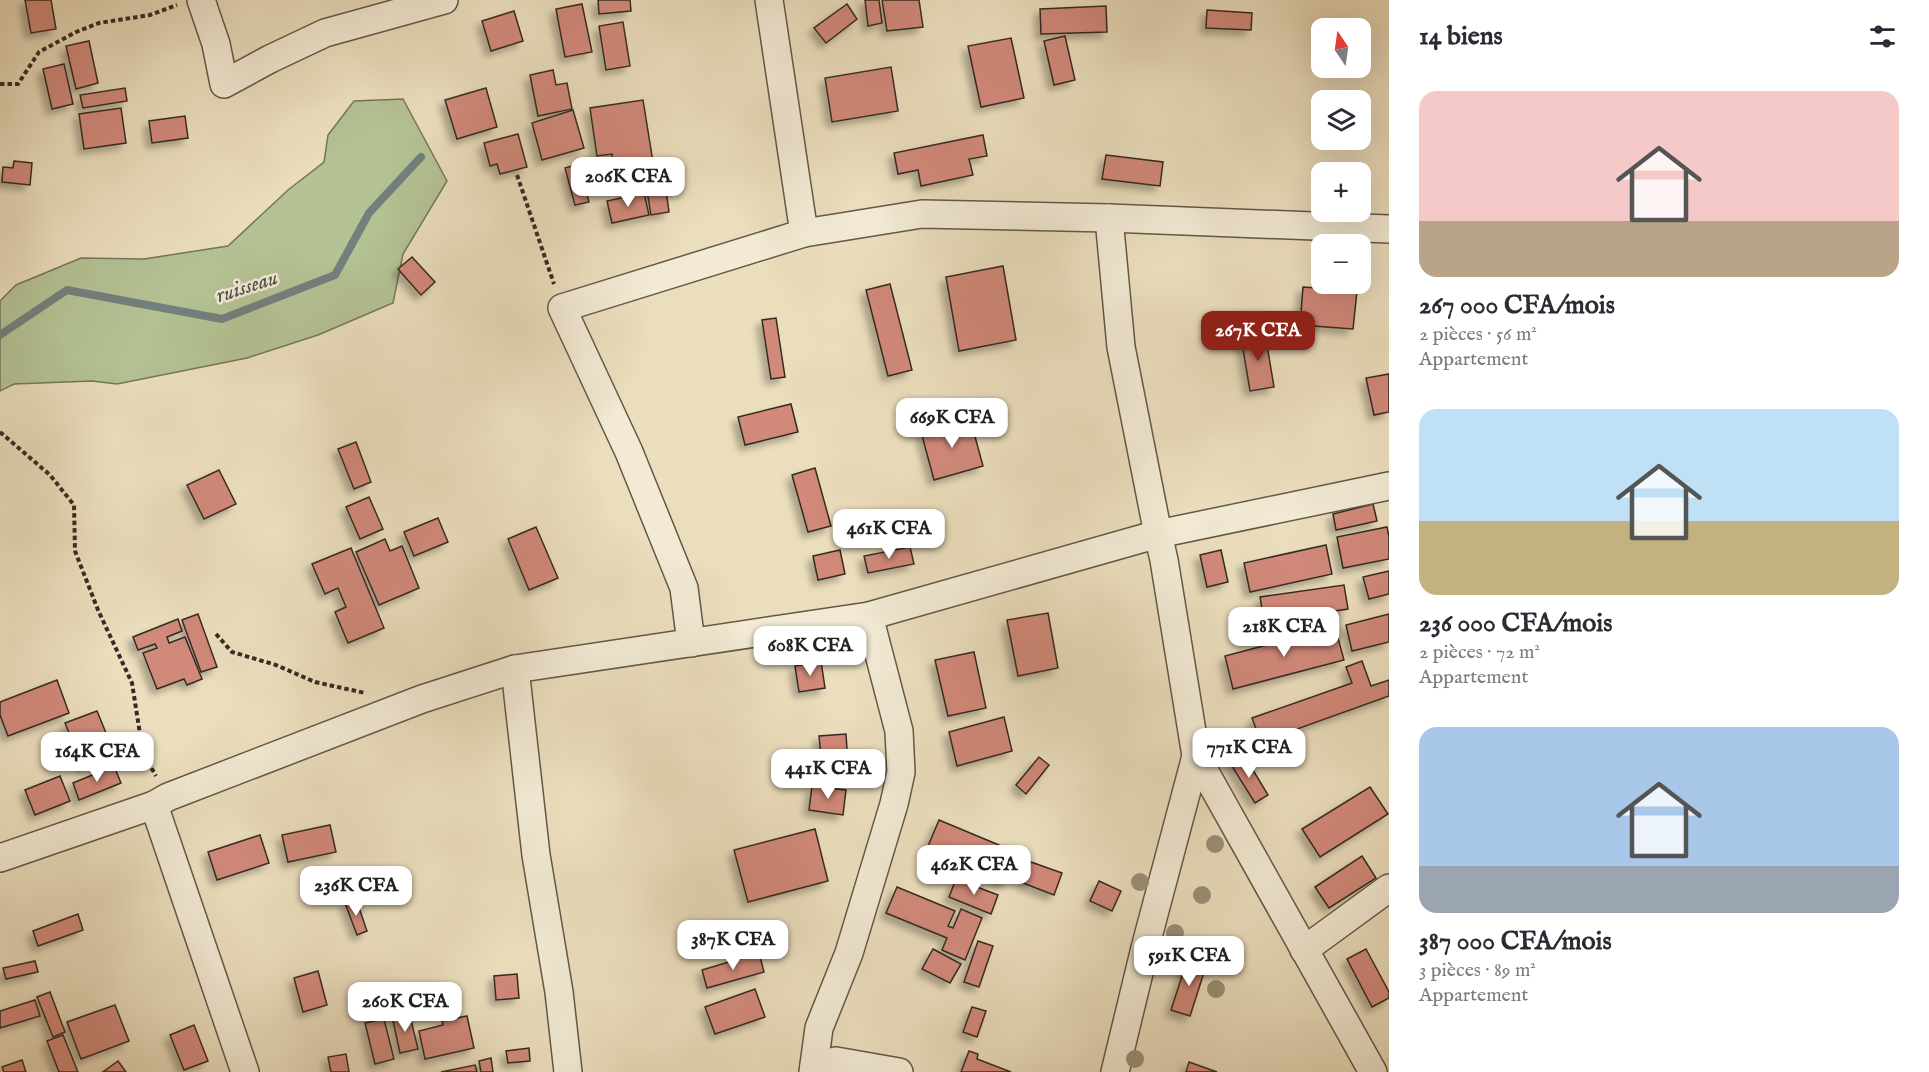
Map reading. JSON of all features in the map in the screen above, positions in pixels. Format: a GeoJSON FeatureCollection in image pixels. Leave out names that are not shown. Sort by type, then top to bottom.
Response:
{"type":"FeatureCollection","features":[{"type":"Feature","properties":{"kind":"street"},"geometry":{"type":"LineString","coordinates":[[191,2],[216,44],[224,84],[270,58],[325,33],[444,0]]}},
{"type":"Feature","properties":{"kind":"street"},"geometry":{"type":"LineString","coordinates":[[769,0],[804,233]]}},
{"type":"Feature","properties":{"kind":"street"},"geometry":{"type":"LineString","coordinates":[[691,643],[684,588],[629,452],[562,308],[804,233],[922,214],[1109,218],[1389,229]]}},
{"type":"Feature","properties":{"kind":"street"},"geometry":{"type":"LineString","coordinates":[[1109,218],[1121,347],[1164,560],[1196,756],[1373,1072]]}},
{"type":"Feature","properties":{"kind":"street"},"geometry":{"type":"LineString","coordinates":[[0,858],[161,801],[422,699],[515,669],[869,615],[1158,534],[1389,486]]}},
{"type":"Feature","properties":{"kind":"street"},"geometry":{"type":"LineString","coordinates":[[869,615],[899,731],[901,772],[894,804],[849,953],[819,1028],[813,1069],[836,1061],[899,1072]]}},
{"type":"Feature","properties":{"kind":"street"},"geometry":{"type":"LineString","coordinates":[[515,669],[536,855],[560,992],[568,1072]]}},
{"type":"Feature","properties":{"kind":"street"},"geometry":{"type":"LineString","coordinates":[[1115,1072],[1196,756]]}},
{"type":"Feature","properties":{"kind":"street"},"geometry":{"type":"LineString","coordinates":[[161,801],[245,1072]]}},
{"type":"Feature","properties":{"kind":"street"},"geometry":{"type":"LineString","coordinates":[[1304,950],[1389,888]]}},
{"type":"Feature","properties":{"kind":"path"},"geometry":{"type":"LineString","coordinates":[[0,84],[18,84],[39,52],[76,32],[99,23],[150,15],[191,2]]}},
{"type":"Feature","properties":{"kind":"path"},"geometry":{"type":"LineString","coordinates":[[517,175],[562,308]]}},
{"type":"Feature","properties":{"kind":"path"},"geometry":{"type":"LineString","coordinates":[[0,432],[50,475],[74,505],[75,551],[98,610],[132,683],[142,753],[161,801]]}},
{"type":"Feature","properties":{"kind":"path"},"geometry":{"type":"LineString","coordinates":[[216,634],[232,652],[276,665],[315,682],[368,693]]}},
{"type":"Feature","properties":{"kind":"green space"},"geometry":{"type":"Polygon","coordinates":[[[403,99],[447,181],[403,254],[393,303],[318,335],[247,358],[117,384],[92,381],[14,384],[0,391],[0,301],[16,285],[81,258],[144,259],[228,246],[288,190],[324,162],[328,135],[354,101],[403,99]]]}},
{"type":"Feature","properties":{"kind":"building"},"geometry":{"type":"Polygon","coordinates":[[[25,0],[51,0],[56,29],[31,33],[25,0]]]}},
{"type":"Feature","properties":{"kind":"building"},"geometry":{"type":"Polygon","coordinates":[[[598,0],[630,0],[631,11],[599,14],[598,0]]]}},
{"type":"Feature","properties":{"kind":"building"},"geometry":{"type":"Polygon","coordinates":[[[865,0],[879,0],[882,23],[868,26],[865,0]]]}},
{"type":"Feature","properties":{"kind":"building"},"geometry":{"type":"Polygon","coordinates":[[[882,0],[919,0],[923,27],[887,31],[882,0]]]}},
{"type":"Feature","properties":{"kind":"building"},"geometry":{"type":"Polygon","coordinates":[[[582,4],[592,52],[565,57],[556,9],[582,4]]]}},
{"type":"Feature","properties":{"kind":"building"},"geometry":{"type":"Polygon","coordinates":[[[847,4],[857,19],[826,43],[814,28],[847,4]]]}},
{"type":"Feature","properties":{"kind":"building"},"geometry":{"type":"Polygon","coordinates":[[[1106,6],[1107,32],[1041,34],[1040,9],[1106,6]]]}},
{"type":"Feature","properties":{"kind":"building"},"geometry":{"type":"Polygon","coordinates":[[[1207,10],[1252,13],[1251,30],[1206,28],[1207,10]]]}},
{"type":"Feature","properties":{"kind":"building"},"geometry":{"type":"Polygon","coordinates":[[[514,11],[523,41],[491,51],[482,21],[514,11]]]}},
{"type":"Feature","properties":{"kind":"building"},"geometry":{"type":"Polygon","coordinates":[[[623,22],[630,66],[606,70],[599,26],[623,22]]]}},
{"type":"Feature","properties":{"kind":"building"},"geometry":{"type":"Polygon","coordinates":[[[1065,36],[1075,80],[1054,85],[1044,41],[1065,36]]]}},
{"type":"Feature","properties":{"kind":"building"},"geometry":{"type":"Polygon","coordinates":[[[1011,38],[1024,98],[981,107],[968,46],[1011,38]]]}},
{"type":"Feature","properties":{"kind":"building"},"geometry":{"type":"Polygon","coordinates":[[[89,41],[98,83],[76,89],[66,46],[89,41]]]}},
{"type":"Feature","properties":{"kind":"building"},"geometry":{"type":"Polygon","coordinates":[[[64,64],[73,104],[52,109],[43,69],[64,64]]]}},
{"type":"Feature","properties":{"kind":"building"},"geometry":{"type":"Polygon","coordinates":[[[891,67],[898,111],[832,122],[825,78],[891,67]]]}},
{"type":"Feature","properties":{"kind":"building"},"geometry":{"type":"Polygon","coordinates":[[[553,70],[556,85],[567,83],[572,109],[538,116],[530,75],[553,70]]]}},
{"type":"Feature","properties":{"kind":"building"},"geometry":{"type":"Polygon","coordinates":[[[125,88],[127,101],[83,108],[80,95],[125,88]]]}},
{"type":"Feature","properties":{"kind":"building"},"geometry":{"type":"Polygon","coordinates":[[[486,88],[497,127],[457,139],[445,100],[486,88]]]}},
{"type":"Feature","properties":{"kind":"building"},"geometry":{"type":"Polygon","coordinates":[[[643,100],[653,162],[662,161],[669,212],[651,215],[645,178],[626,181],[624,170],[614,172],[612,154],[597,156],[590,108],[643,100]]]}},
{"type":"Feature","properties":{"kind":"building"},"geometry":{"type":"Polygon","coordinates":[[[121,108],[126,143],[84,149],[79,114],[121,108]]]}},
{"type":"Feature","properties":{"kind":"building"},"geometry":{"type":"Polygon","coordinates":[[[573,110],[584,148],[542,160],[532,123],[573,110]]]}},
{"type":"Feature","properties":{"kind":"building"},"geometry":{"type":"Polygon","coordinates":[[[185,116],[188,138],[152,143],[149,121],[185,116]]]}},
{"type":"Feature","properties":{"kind":"building"},"geometry":{"type":"Polygon","coordinates":[[[518,134],[527,167],[500,174],[497,164],[490,166],[484,143],[518,134]]]}},
{"type":"Feature","properties":{"kind":"building"},"geometry":{"type":"Polygon","coordinates":[[[983,135],[987,156],[969,159],[973,175],[921,186],[918,170],[898,174],[894,153],[983,135]]]}},
{"type":"Feature","properties":{"kind":"building"},"geometry":{"type":"Polygon","coordinates":[[[1106,155],[1163,162],[1160,186],[1102,179],[1106,155]]]}},
{"type":"Feature","properties":{"kind":"building"},"geometry":{"type":"Polygon","coordinates":[[[14,161],[32,163],[30,185],[2,182],[3,167],[13,168],[14,161]]]}},
{"type":"Feature","properties":{"kind":"building"},"geometry":{"type":"Polygon","coordinates":[[[579,164],[589,202],[575,205],[565,168],[579,164]]]}},
{"type":"Feature","properties":{"kind":"building"},"geometry":{"type":"Polygon","coordinates":[[[644,193],[649,215],[612,223],[607,201],[644,193]]]}},
{"type":"Feature","properties":{"kind":"building"},"geometry":{"type":"Polygon","coordinates":[[[412,257],[435,282],[421,295],[398,269],[412,257]]]}},
{"type":"Feature","properties":{"kind":"building"},"geometry":{"type":"Polygon","coordinates":[[[1003,266],[1016,340],[959,351],[946,277],[1003,266]]]}},
{"type":"Feature","properties":{"kind":"building"},"geometry":{"type":"Polygon","coordinates":[[[890,284],[912,370],[888,376],[866,290],[890,284]]]}},
{"type":"Feature","properties":{"kind":"building"},"geometry":{"type":"Polygon","coordinates":[[[1303,287],[1311,288],[1311,294],[1357,294],[1353,329],[1300,325],[1303,287]]]}},
{"type":"Feature","properties":{"kind":"building"},"geometry":{"type":"Polygon","coordinates":[[[776,318],[785,377],[771,379],[762,320],[776,318]]]}},
{"type":"Feature","properties":{"kind":"building"},"geometry":{"type":"Polygon","coordinates":[[[1265,333],[1274,387],[1250,391],[1241,337],[1265,333]]]}},
{"type":"Feature","properties":{"kind":"building"},"geometry":{"type":"Polygon","coordinates":[[[1389,374],[1389,412],[1374,415],[1366,378],[1389,374]]]}},
{"type":"Feature","properties":{"kind":"building"},"geometry":{"type":"Polygon","coordinates":[[[791,404],[798,432],[745,445],[738,417],[791,404]]]}},
{"type":"Feature","properties":{"kind":"building"},"geometry":{"type":"Polygon","coordinates":[[[970,418],[983,466],[934,480],[921,432],[970,418]]]}},
{"type":"Feature","properties":{"kind":"building"},"geometry":{"type":"Polygon","coordinates":[[[356,442],[371,482],[354,489],[338,449],[356,442]]]}},
{"type":"Feature","properties":{"kind":"building"},"geometry":{"type":"Polygon","coordinates":[[[815,468],[831,526],[808,532],[792,475],[815,468]]]}},
{"type":"Feature","properties":{"kind":"building"},"geometry":{"type":"Polygon","coordinates":[[[219,470],[236,504],[204,519],[187,485],[219,470]]]}},
{"type":"Feature","properties":{"kind":"building"},"geometry":{"type":"Polygon","coordinates":[[[369,497],[383,529],[360,539],[346,507],[369,497]]]}},
{"type":"Feature","properties":{"kind":"building"},"geometry":{"type":"Polygon","coordinates":[[[1373,504],[1377,521],[1336,530],[1333,514],[1373,504]]]}},
{"type":"Feature","properties":{"kind":"building"},"geometry":{"type":"Polygon","coordinates":[[[438,518],[448,542],[414,556],[404,532],[438,518]]]}},
{"type":"Feature","properties":{"kind":"building"},"geometry":{"type":"Polygon","coordinates":[[[536,527],[558,578],[529,590],[508,539],[536,527]]]}},
{"type":"Feature","properties":{"kind":"building"},"geometry":{"type":"Polygon","coordinates":[[[1387,527],[1389,559],[1343,568],[1337,537],[1387,527]]]}},
{"type":"Feature","properties":{"kind":"building"},"geometry":{"type":"Polygon","coordinates":[[[385,539],[390,551],[402,546],[419,588],[379,605],[356,552],[385,539]]]}},
{"type":"Feature","properties":{"kind":"building"},"geometry":{"type":"Polygon","coordinates":[[[1326,545],[1332,574],[1250,592],[1244,563],[1326,545]]]}},
{"type":"Feature","properties":{"kind":"building"},"geometry":{"type":"Polygon","coordinates":[[[910,547],[914,564],[868,573],[864,556],[910,547]]]}},
{"type":"Feature","properties":{"kind":"building"},"geometry":{"type":"Polygon","coordinates":[[[351,548],[384,628],[348,643],[335,612],[346,607],[338,588],[325,594],[312,564],[351,548]]]}},
{"type":"Feature","properties":{"kind":"building"},"geometry":{"type":"Polygon","coordinates":[[[840,550],[845,574],[818,580],[813,556],[840,550]]]}},
{"type":"Feature","properties":{"kind":"building"},"geometry":{"type":"Polygon","coordinates":[[[1221,550],[1228,582],[1207,587],[1200,555],[1221,550]]]}},
{"type":"Feature","properties":{"kind":"building"},"geometry":{"type":"Polygon","coordinates":[[[1389,571],[1389,594],[1369,599],[1363,577],[1389,571]]]}},
{"type":"Feature","properties":{"kind":"building"},"geometry":{"type":"Polygon","coordinates":[[[1344,585],[1348,609],[1264,621],[1260,597],[1344,585]]]}},
{"type":"Feature","properties":{"kind":"building"},"geometry":{"type":"Polygon","coordinates":[[[1048,613],[1058,668],[1018,676],[1007,620],[1048,613]]]}},
{"type":"Feature","properties":{"kind":"building"},"geometry":{"type":"Polygon","coordinates":[[[198,614],[217,667],[201,672],[182,620],[198,614]]]}},
{"type":"Feature","properties":{"kind":"building"},"geometry":{"type":"Polygon","coordinates":[[[1389,614],[1389,642],[1352,651],[1346,625],[1389,614]]]}},
{"type":"Feature","properties":{"kind":"building"},"geometry":{"type":"Polygon","coordinates":[[[178,619],[182,631],[167,637],[169,643],[185,637],[202,679],[187,685],[184,679],[157,689],[143,653],[157,648],[155,644],[138,650],[133,637],[178,619]]]}},
{"type":"Feature","properties":{"kind":"building"},"geometry":{"type":"Polygon","coordinates":[[[1335,627],[1344,660],[1233,689],[1225,656],[1335,627]]]}},
{"type":"Feature","properties":{"kind":"building"},"geometry":{"type":"Polygon","coordinates":[[[974,652],[986,708],[948,716],[935,660],[974,652]]]}},
{"type":"Feature","properties":{"kind":"building"},"geometry":{"type":"Polygon","coordinates":[[[821,661],[825,688],[799,692],[795,666],[821,661]]]}},
{"type":"Feature","properties":{"kind":"building"},"geometry":{"type":"Polygon","coordinates":[[[1362,661],[1371,686],[1389,680],[1389,696],[1261,742],[1252,718],[1352,683],[1346,667],[1362,661]]]}},
{"type":"Feature","properties":{"kind":"building"},"geometry":{"type":"Polygon","coordinates":[[[57,680],[69,713],[8,736],[0,715],[0,702],[57,680]]]}},
{"type":"Feature","properties":{"kind":"building"},"geometry":{"type":"Polygon","coordinates":[[[97,711],[115,755],[83,768],[65,723],[97,711]]]}},
{"type":"Feature","properties":{"kind":"building"},"geometry":{"type":"Polygon","coordinates":[[[1004,717],[1012,751],[957,766],[949,732],[1004,717]]]}},
{"type":"Feature","properties":{"kind":"building"},"geometry":{"type":"Polygon","coordinates":[[[846,734],[848,764],[822,766],[819,736],[846,734]]]}},
{"type":"Feature","properties":{"kind":"building"},"geometry":{"type":"Polygon","coordinates":[[[1244,755],[1268,795],[1255,803],[1230,763],[1244,755]]]}},
{"type":"Feature","properties":{"kind":"building"},"geometry":{"type":"Polygon","coordinates":[[[1039,757],[1049,765],[1026,794],[1016,785],[1039,757]]]}},
{"type":"Feature","properties":{"kind":"building"},"geometry":{"type":"Polygon","coordinates":[[[114,766],[121,783],[79,800],[73,783],[114,766]]]}},
{"type":"Feature","properties":{"kind":"building"},"geometry":{"type":"Polygon","coordinates":[[[60,776],[70,801],[35,815],[25,790],[60,776]]]}},
{"type":"Feature","properties":{"kind":"building"},"geometry":{"type":"Polygon","coordinates":[[[812,786],[846,790],[843,815],[809,810],[812,786]]]}},
{"type":"Feature","properties":{"kind":"building"},"geometry":{"type":"Polygon","coordinates":[[[1370,787],[1388,814],[1320,857],[1302,829],[1370,787]]]}},
{"type":"Feature","properties":{"kind":"building"},"geometry":{"type":"Polygon","coordinates":[[[939,820],[1018,853],[1005,883],[926,851],[939,820]]]}},
{"type":"Feature","properties":{"kind":"building"},"geometry":{"type":"Polygon","coordinates":[[[330,825],[336,852],[288,862],[282,835],[330,825]]]}},
{"type":"Feature","properties":{"kind":"building"},"geometry":{"type":"Polygon","coordinates":[[[815,829],[828,881],[748,902],[734,850],[815,829]]]}},
{"type":"Feature","properties":{"kind":"building"},"geometry":{"type":"Polygon","coordinates":[[[260,835],[269,863],[217,880],[208,852],[260,835]]]}},
{"type":"Feature","properties":{"kind":"building"},"geometry":{"type":"Polygon","coordinates":[[[1362,856],[1376,878],[1329,908],[1315,887],[1362,856]]]}},
{"type":"Feature","properties":{"kind":"building"},"geometry":{"type":"Polygon","coordinates":[[[1031,862],[1062,873],[1054,895],[1023,883],[1031,862]]]}},
{"type":"Feature","properties":{"kind":"building"},"geometry":{"type":"Polygon","coordinates":[[[956,879],[998,895],[991,914],[949,897],[956,879]]]}},
{"type":"Feature","properties":{"kind":"building"},"geometry":{"type":"Polygon","coordinates":[[[1099,881],[1121,891],[1112,911],[1090,901],[1099,881]]]}},
{"type":"Feature","properties":{"kind":"building"},"geometry":{"type":"Polygon","coordinates":[[[897,887],[955,911],[948,926],[953,928],[961,909],[982,918],[965,960],[942,950],[947,938],[886,913],[897,887]]]}},
{"type":"Feature","properties":{"kind":"building"},"geometry":{"type":"Polygon","coordinates":[[[356,899],[367,931],[357,935],[345,903],[356,899]]]}},
{"type":"Feature","properties":{"kind":"building"},"geometry":{"type":"Polygon","coordinates":[[[78,914],[83,930],[38,946],[33,931],[78,914]]]}},
{"type":"Feature","properties":{"kind":"building"},"geometry":{"type":"Polygon","coordinates":[[[751,934],[757,950],[744,955],[739,939],[751,934]]]}},
{"type":"Feature","properties":{"kind":"building"},"geometry":{"type":"Polygon","coordinates":[[[978,941],[993,946],[979,987],[964,982],[978,941]]]}},
{"type":"Feature","properties":{"kind":"building"},"geometry":{"type":"Polygon","coordinates":[[[933,949],[961,964],[950,983],[922,969],[933,949]]]}},
{"type":"Feature","properties":{"kind":"building"},"geometry":{"type":"Polygon","coordinates":[[[1366,949],[1389,992],[1389,998],[1372,1007],[1347,959],[1366,949]]]}},
{"type":"Feature","properties":{"kind":"building"},"geometry":{"type":"Polygon","coordinates":[[[759,953],[764,972],[707,988],[702,970],[759,953]]]}},
{"type":"Feature","properties":{"kind":"building"},"geometry":{"type":"Polygon","coordinates":[[[1188,958],[1207,963],[1190,1016],[1171,1010],[1188,958]]]}},
{"type":"Feature","properties":{"kind":"building"},"geometry":{"type":"Polygon","coordinates":[[[35,961],[38,972],[6,979],[3,968],[35,961]]]}},
{"type":"Feature","properties":{"kind":"building"},"geometry":{"type":"Polygon","coordinates":[[[318,971],[327,1005],[303,1012],[294,978],[318,971]]]}},
{"type":"Feature","properties":{"kind":"building"},"geometry":{"type":"Polygon","coordinates":[[[517,974],[519,998],[496,1000],[494,976],[517,974]]]}},
{"type":"Feature","properties":{"kind":"building"},"geometry":{"type":"Polygon","coordinates":[[[438,987],[441,1002],[394,1011],[391,996],[438,987]]]}},
{"type":"Feature","properties":{"kind":"building"},"geometry":{"type":"Polygon","coordinates":[[[755,989],[765,1017],[715,1034],[705,1007],[755,989]]]}},
{"type":"Feature","properties":{"kind":"building"},"geometry":{"type":"Polygon","coordinates":[[[50,992],[65,1032],[53,1037],[37,997],[50,992]]]}},
{"type":"Feature","properties":{"kind":"building"},"geometry":{"type":"Polygon","coordinates":[[[35,1000],[40,1016],[0,1028],[0,1011],[35,1000]]]}},
{"type":"Feature","properties":{"kind":"building"},"geometry":{"type":"Polygon","coordinates":[[[115,1005],[129,1041],[81,1059],[67,1022],[115,1005]]]}},
{"type":"Feature","properties":{"kind":"building"},"geometry":{"type":"Polygon","coordinates":[[[972,1007],[986,1011],[977,1037],[963,1032],[972,1007]]]}},
{"type":"Feature","properties":{"kind":"building"},"geometry":{"type":"Polygon","coordinates":[[[409,1012],[418,1049],[400,1053],[392,1016],[409,1012]]]}},
{"type":"Feature","properties":{"kind":"building"},"geometry":{"type":"Polygon","coordinates":[[[467,1016],[474,1048],[425,1059],[419,1031],[443,1025],[442,1021],[467,1016]]]}},
{"type":"Feature","properties":{"kind":"building"},"geometry":{"type":"Polygon","coordinates":[[[384,1019],[394,1059],[375,1064],[365,1023],[384,1019]]]}},
{"type":"Feature","properties":{"kind":"building"},"geometry":{"type":"Polygon","coordinates":[[[194,1025],[208,1061],[184,1070],[170,1035],[194,1025]]]}},
{"type":"Feature","properties":{"kind":"building"},"geometry":{"type":"Polygon","coordinates":[[[63,1035],[78,1072],[59,1072],[47,1041],[63,1035]]]}},
{"type":"Feature","properties":{"kind":"building"},"geometry":{"type":"Polygon","coordinates":[[[529,1048],[530,1061],[508,1063],[506,1051],[529,1048]]]}},
{"type":"Feature","properties":{"kind":"building"},"geometry":{"type":"Polygon","coordinates":[[[969,1051],[978,1054],[977,1059],[1011,1072],[961,1072],[969,1051]]]}},
{"type":"Feature","properties":{"kind":"building"},"geometry":{"type":"Polygon","coordinates":[[[346,1054],[349,1072],[331,1072],[328,1057],[346,1054]]]}},
{"type":"Feature","properties":{"kind":"building"},"geometry":{"type":"Polygon","coordinates":[[[491,1058],[493,1072],[481,1072],[479,1061],[491,1058]]]}},
{"type":"Feature","properties":{"kind":"building"},"geometry":{"type":"Polygon","coordinates":[[[22,1060],[26,1072],[4,1072],[2,1067],[22,1060]]]}},
{"type":"Feature","properties":{"kind":"building"},"geometry":{"type":"Polygon","coordinates":[[[118,1061],[126,1072],[103,1072],[118,1061]]]}},
{"type":"Feature","properties":{"kind":"building"},"geometry":{"type":"Polygon","coordinates":[[[1189,1062],[1217,1072],[1186,1072],[1189,1062]]]}},
{"type":"Feature","properties":{"kind":"building"},"geometry":{"type":"Polygon","coordinates":[[[475,1065],[477,1072],[441,1072],[475,1065]]]}},
{"type":"Feature","properties":{"kind":"waterway","name":"ruisseau"},"geometry":{"type":"LineString","coordinates":[[0,335],[67,290],[222,319],[335,275],[369,213],[421,157]]}}]}
